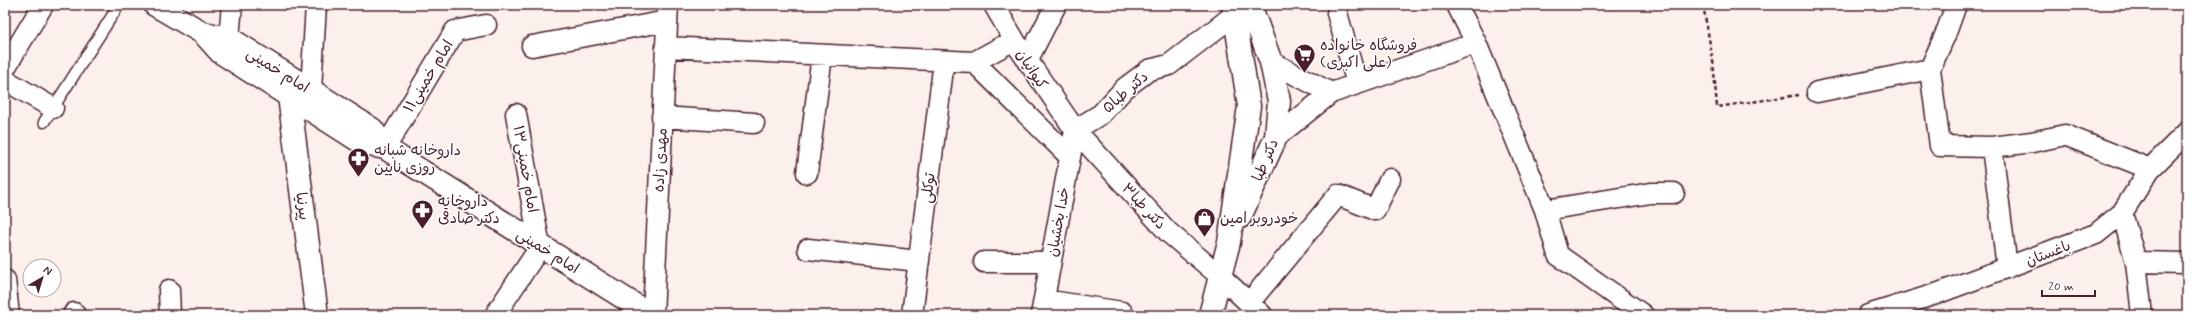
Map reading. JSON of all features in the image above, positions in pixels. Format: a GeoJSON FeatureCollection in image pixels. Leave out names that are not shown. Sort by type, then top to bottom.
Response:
{"type":"FeatureCollection","features":[{"type":"Feature","properties":{"kind":"main road","name":"امام خمینی"},"geometry":{"type":"LineString","coordinates":[[155,5],[202,33],[220,52],[364,144],[385,148],[540,247],[652,315]]}},
{"type":"Feature","properties":{"kind":"main road","name":"دکتر طبا"},"geometry":{"type":"LineString","coordinates":[[1229,242],[1276,137],[1279,101],[1271,62],[1239,8]]}},
{"type":"Feature","properties":{"kind":"main road","name":"دکتر طبا"},"geometry":{"type":"LineString","coordinates":[[1210,315],[1229,242],[1249,106],[1239,8]]}},
{"type":"Feature","properties":{"kind":"main road","name":"امام خمینی"},"geometry":{"type":"LineString","coordinates":[[202,33],[229,38],[372,129],[385,148]]}},
{"type":"Feature","properties":{"kind":"main road","name":"پیرنیا"},"geometry":{"type":"LineString","coordinates":[[289,96],[317,315]]}},
{"type":"Feature","properties":{"kind":"main road"},"geometry":{"type":"LineString","coordinates":[[1249,106],[1279,101]]}},
{"type":"Feature","properties":{"kind":"street"},"geometry":{"type":"LineString","coordinates":[[5,68],[44,5]]}},
{"type":"Feature","properties":{"kind":"street"},"geometry":{"type":"LineString","coordinates":[[229,38],[232,5]]}},
{"type":"Feature","properties":{"kind":"street"},"geometry":{"type":"LineString","coordinates":[[311,90],[316,5]]}},
{"type":"Feature","properties":{"kind":"street","name":"کیوانیان"},"geometry":{"type":"LineString","coordinates":[[994,5],[1014,40],[1075,130]]}},
{"type":"Feature","properties":{"kind":"street"},"geometry":{"type":"LineString","coordinates":[[1027,60],[1056,5]]}},
{"type":"Feature","properties":{"kind":"street"},"geometry":{"type":"LineString","coordinates":[[1458,5],[1476,44],[1545,210],[1558,255],[1643,315]]}},
{"type":"Feature","properties":{"kind":"street"},"geometry":{"type":"LineString","coordinates":[[1956,5],[1946,33],[1930,69],[1940,146],[1992,147],[2032,142],[2065,135],[2150,169]]}},
{"type":"Feature","properties":{"kind":"street","name":"دکتر طبا۵"},"geometry":{"type":"LineString","coordinates":[[1075,130],[1101,114],[1125,88],[1149,70],[1169,65],[1239,8]]}},
{"type":"Feature","properties":{"kind":"street"},"geometry":{"type":"LineString","coordinates":[[532,46],[667,13]]}},
{"type":"Feature","properties":{"kind":"street","name":"مهدی زاده"},"geometry":{"type":"LineString","coordinates":[[652,315],[667,13]]}},
{"type":"Feature","properties":{"kind":"street"},"geometry":{"type":"LineString","coordinates":[[1337,13],[1357,84]]}},
{"type":"Feature","properties":{"kind":"street","name":"امام خمینی۱۱"},"geometry":{"type":"LineString","coordinates":[[385,148],[456,31],[486,25]]}},
{"type":"Feature","properties":{"kind":"street"},"geometry":{"type":"LineString","coordinates":[[666,47],[974,62],[1014,40]]}},
{"type":"Feature","properties":{"kind":"street"},"geometry":{"type":"LineString","coordinates":[[1276,137],[1331,93],[1476,44]]}},
{"type":"Feature","properties":{"kind":"street"},"geometry":{"type":"LineString","coordinates":[[807,173],[822,55]]}},
{"type":"Feature","properties":{"kind":"street","name":"توکلی"},"geometry":{"type":"LineString","coordinates":[[912,315],[944,61]]}},
{"type":"Feature","properties":{"kind":"street"},"geometry":{"type":"LineString","coordinates":[[974,62],[1070,157]]}},
{"type":"Feature","properties":{"kind":"street"},"geometry":{"type":"LineString","coordinates":[[1271,62],[1331,93]]}},
{"type":"Feature","properties":{"kind":"street"},"geometry":{"type":"LineString","coordinates":[[1817,92],[1930,69]]}},
{"type":"Feature","properties":{"kind":"street"},"geometry":{"type":"LineString","coordinates":[[5,80],[48,115]]}},
{"type":"Feature","properties":{"kind":"street","name":"امام خمینی۱۳"},"geometry":{"type":"LineString","coordinates":[[516,114],[540,247]]}},
{"type":"Feature","properties":{"kind":"street"},"geometry":{"type":"LineString","coordinates":[[662,117],[754,123]]}},
{"type":"Feature","properties":{"kind":"street","name":"خدا بخشیان"},"geometry":{"type":"LineString","coordinates":[[1042,308],[1075,130]]}},
{"type":"Feature","properties":{"kind":"street","name":"دکتر طبا۳"},"geometry":{"type":"LineString","coordinates":[[1075,130],[1168,232],[1220,276],[1255,309]]}},
{"type":"Feature","properties":{"kind":"street","name":"باغستان"},"geometry":{"type":"LineString","coordinates":[[1868,315],[1936,294],[2096,234],[2122,213],[2150,169],[2187,132]]}},
{"type":"Feature","properties":{"kind":"street"},"geometry":{"type":"LineString","coordinates":[[1992,147],[2007,268]]}},
{"type":"Feature","properties":{"kind":"street"},"geometry":{"type":"LineString","coordinates":[[1255,309],[1338,195],[1375,210],[1390,179]]}},
{"type":"Feature","properties":{"kind":"street"},"geometry":{"type":"LineString","coordinates":[[1545,210],[1651,193],[1674,193]]}},
{"type":"Feature","properties":{"kind":"street"},"geometry":{"type":"LineString","coordinates":[[2122,213],[2136,262],[2142,315]]}},
{"type":"Feature","properties":{"kind":"street"},"geometry":{"type":"LineString","coordinates":[[496,315],[540,247]]}},
{"type":"Feature","properties":{"kind":"street"},"geometry":{"type":"LineString","coordinates":[[808,249],[919,262]]}},
{"type":"Feature","properties":{"kind":"street"},"geometry":{"type":"LineString","coordinates":[[984,262],[1051,262]]}},
{"type":"Feature","properties":{"kind":"street"},"geometry":{"type":"LineString","coordinates":[[2136,262],[2187,263]]}},
{"type":"Feature","properties":{"kind":"street"},"geometry":{"type":"LineString","coordinates":[[5,280],[9,315]]}},
{"type":"Feature","properties":{"kind":"street"},"geometry":{"type":"LineString","coordinates":[[169,290],[170,315]]}},
{"type":"Feature","properties":{"kind":"street"},"geometry":{"type":"LineString","coordinates":[[1042,308],[1122,312]]}},
{"type":"Feature","properties":{"kind":"lane"},"geometry":{"type":"LineString","coordinates":[[48,115],[119,5]]}},
{"type":"Feature","properties":{"kind":"path"},"geometry":{"type":"LineString","coordinates":[[1703,5],[1713,62],[1717,107],[1817,92]]}},
{"type":"Feature","properties":{"kind":"place","name":"فروشگاه خانواده (علی اکبری)"},"geometry":{"type":"Point","coordinates":[1304,74]}},
{"type":"Feature","properties":{"kind":"place","name":"داروخانه شبانه روزی نایین"},"geometry":{"type":"Point","coordinates":[358,178]}},
{"type":"Feature","properties":{"kind":"place","name":"داروخانه دکتر صادقی"},"geometry":{"type":"Point","coordinates":[422,230]}},
{"type":"Feature","properties":{"kind":"place","name":"خودروبر امین"},"geometry":{"type":"Point","coordinates":[1205,238]}}]}
